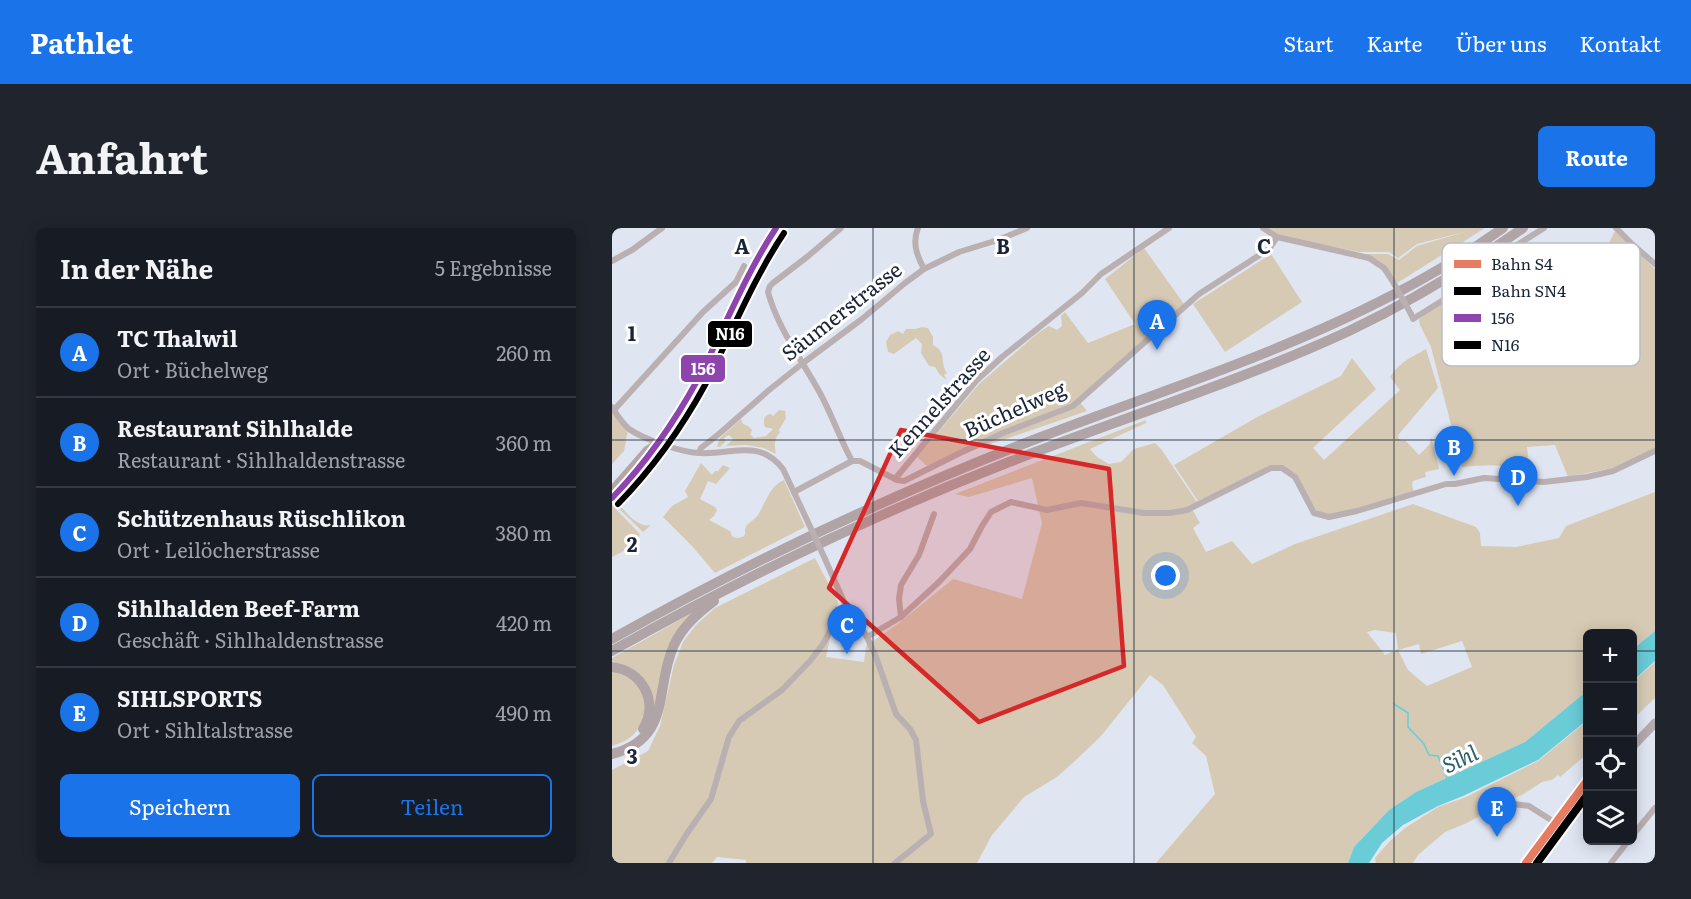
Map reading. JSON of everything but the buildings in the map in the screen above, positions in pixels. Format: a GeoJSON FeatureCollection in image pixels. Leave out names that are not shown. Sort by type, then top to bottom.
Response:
{"type":"FeatureCollection","features":[{"type":"Feature","properties":{"kind":"highway"},"geometry":{"type":"LineString","coordinates":[[1480,243],[1503,228]]}},
{"type":"Feature","properties":{"kind":"highway"},"geometry":{"type":"LineString","coordinates":[[1502,243],[1523,228]]}},
{"type":"Feature","properties":{"kind":"highway"},"geometry":{"type":"LineString","coordinates":[[612,639],[769,555],[894,497],[1043,436],[1240,364],[1340,322],[1422,280],[1442,267]]}},
{"type":"Feature","properties":{"kind":"highway"},"geometry":{"type":"LineString","coordinates":[[612,651],[696,605],[855,527],[1053,445],[1226,382],[1335,337],[1442,281]]}},
{"type":"Feature","properties":{"kind":"highway"},"geometry":{"type":"LineString","coordinates":[[612,754],[636,743],[651,726],[660,706],[669,657],[684,628],[706,607],[750,578]]}},
{"type":"Feature","properties":{"kind":"highway"},"geometry":{"type":"LineString","coordinates":[[612,667],[626,671],[640,681],[650,705],[648,718],[642,731],[629,742],[612,749]]}},
{"type":"Feature","properties":{"kind":"main road"},"geometry":{"type":"LineString","coordinates":[[612,498],[638,472],[692,389],[752,269],[776,228]]}},
{"type":"Feature","properties":{"kind":"main road"},"geometry":{"type":"LineString","coordinates":[[612,490],[647,450],[659,442]]}},
{"type":"Feature","properties":{"kind":"main road"},"geometry":{"type":"LineString","coordinates":[[1637,742],[1655,723]]}},
{"type":"Feature","properties":{"kind":"main road"},"geometry":{"type":"LineString","coordinates":[[1534,863],[1583,803]]}},
{"type":"Feature","properties":{"kind":"street"},"geometry":{"type":"LineString","coordinates":[[612,261],[632,250],[662,228]]}},
{"type":"Feature","properties":{"kind":"street"},"geometry":{"type":"LineString","coordinates":[[841,228],[770,286],[769,296],[784,330],[821,396],[852,461]]}},
{"type":"Feature","properties":{"kind":"street"},"geometry":{"type":"LineString","coordinates":[[918,228],[915,243],[924,269]]}},
{"type":"Feature","properties":{"kind":"street","name":"Säumerstrasse"},"geometry":{"type":"LineString","coordinates":[[699,453],[700,448],[802,363],[924,269],[959,252],[1027,228]]}},
{"type":"Feature","properties":{"kind":"street","name":"Kennelstrasse"},"geometry":{"type":"LineString","coordinates":[[895,479],[976,381],[1011,349],[1082,293],[1101,274],[1168,228]]}},
{"type":"Feature","properties":{"kind":"street"},"geometry":{"type":"LineString","coordinates":[[1263,228],[1277,237],[1369,258],[1384,268],[1413,319],[1442,301]]}},
{"type":"Feature","properties":{"kind":"street"},"geometry":{"type":"LineString","coordinates":[[1520,243],[1544,228]]}},
{"type":"Feature","properties":{"kind":"street"},"geometry":{"type":"LineString","coordinates":[[1616,228],[1631,243]]}},
{"type":"Feature","properties":{"kind":"street","name":"Büchelweg"},"geometry":{"type":"LineString","coordinates":[[895,479],[904,481],[1003,433],[1073,406],[1199,294],[1269,249],[1277,237]]}},
{"type":"Feature","properties":{"kind":"street"},"geometry":{"type":"LineString","coordinates":[[1640,251],[1655,264]]}},
{"type":"Feature","properties":{"kind":"street"},"geometry":{"type":"LineString","coordinates":[[744,266],[736,282],[703,312],[613,408],[631,430],[659,442],[699,453],[755,450],[764,453],[783,469],[845,604],[867,637],[896,714],[910,729],[916,740],[922,801],[931,834],[895,863]]}},
{"type":"Feature","properties":{"kind":"street"},"geometry":{"type":"LineString","coordinates":[[867,637],[901,617],[939,582],[970,549],[991,512],[1011,502],[1047,510],[1081,503],[1144,513],[1170,513],[1187,510],[1271,468],[1282,468],[1295,477],[1314,513],[1329,517],[1358,512],[1446,484],[1490,478],[1544,482],[1587,477],[1613,471],[1655,451]]}},
{"type":"Feature","properties":{"kind":"street"},"geometry":{"type":"LineString","coordinates":[[794,492],[852,461],[860,462],[895,479]]}},
{"type":"Feature","properties":{"kind":"street"},"geometry":{"type":"LineString","coordinates":[[901,617],[899,599],[902,585],[919,555],[934,514]]}},
{"type":"Feature","properties":{"kind":"street"},"geometry":{"type":"LineString","coordinates":[[669,863],[711,799],[729,737],[739,721],[782,690],[796,675],[824,644],[845,604]]}},
{"type":"Feature","properties":{"kind":"street"},"geometry":{"type":"LineString","coordinates":[[1514,804],[1529,806],[1562,827]]}},
{"type":"Feature","properties":{"kind":"street"},"geometry":{"type":"LineString","coordinates":[[1637,830],[1655,808]]}},
{"type":"Feature","properties":{"kind":"street"},"geometry":{"type":"LineString","coordinates":[[1611,863],[1625,845]]}},
{"type":"Feature","properties":{"kind":"highlighted area"},"geometry":{"type":"Polygon","coordinates":[[[901,430],[1109,469],[1124,666],[979,722],[829,588],[901,430]]]}},
{"type":"Feature","properties":{"kind":"shaded area"},"geometry":{"type":"Polygon","coordinates":[[[1266,228],[1485,228],[1461,243],[1442,243],[1442,255],[1397,283],[1384,266],[1365,254],[1388,254],[1399,260],[1417,246],[1468,231],[1417,244],[1398,258],[1389,252],[1359,252],[1279,236],[1266,228]]]}},
{"type":"Feature","properties":{"kind":"shaded area"},"geometry":{"type":"Polygon","coordinates":[[[1615,231],[1628,243],[1609,243],[1615,231]]]}},
{"type":"Feature","properties":{"kind":"shaded area"},"geometry":{"type":"Polygon","coordinates":[[[1144,248],[1184,304],[1078,400],[1087,411],[927,466],[917,457],[979,384],[1038,333],[1049,326],[1057,330],[1062,326],[1061,316],[1065,312],[1088,343],[1135,324],[1105,279],[1144,248]]]}},
{"type":"Feature","properties":{"kind":"shaded area"},"geometry":{"type":"Polygon","coordinates":[[[1271,254],[1302,302],[1225,352],[1193,304],[1271,254]]]}},
{"type":"Feature","properties":{"kind":"shaded area"},"geometry":{"type":"Polygon","coordinates":[[[1640,255],[1655,269],[1655,449],[1612,468],[1568,477],[1555,445],[1527,447],[1531,480],[1514,478],[1515,469],[1509,467],[1488,465],[1462,467],[1431,347],[1420,325],[1420,318],[1442,303],[1442,366],[1640,366],[1640,255]]]}},
{"type":"Feature","properties":{"kind":"shaded area"},"geometry":{"type":"Polygon","coordinates":[[[928,328],[933,337],[933,345],[942,354],[947,373],[944,375],[947,380],[935,367],[929,366],[921,353],[922,344],[916,338],[894,354],[888,352],[886,342],[890,335],[898,331],[903,334],[906,329],[928,328]]]}},
{"type":"Feature","properties":{"kind":"shaded area"},"geometry":{"type":"Polygon","coordinates":[[[1426,349],[1438,388],[1398,438],[1405,440],[1419,455],[1430,444],[1431,437],[1439,469],[1425,472],[1426,477],[1413,481],[1414,492],[1373,505],[1329,515],[1314,508],[1295,476],[1278,466],[1198,501],[1174,465],[1259,416],[1341,376],[1352,358],[1376,389],[1313,448],[1324,460],[1400,390],[1390,377],[1394,371],[1402,363],[1426,349]]]}},
{"type":"Feature","properties":{"kind":"shaded area"},"geometry":{"type":"Polygon","coordinates":[[[612,410],[628,430],[624,451],[612,464],[612,410]]]}},
{"type":"Feature","properties":{"kind":"shaded area"},"geometry":{"type":"Polygon","coordinates":[[[779,410],[785,411],[786,418],[776,440],[776,454],[764,448],[746,445],[726,446],[733,439],[729,435],[724,438],[726,441],[720,447],[717,446],[720,438],[741,419],[743,424],[752,430],[750,434],[754,438],[766,436],[773,429],[765,427],[765,417],[771,414],[773,416],[779,410]]]}},
{"type":"Feature","properties":{"kind":"shaded area"},"geometry":{"type":"Polygon","coordinates":[[[1146,420],[1146,423],[1090,449],[1097,457],[1109,464],[1121,462],[1134,449],[1155,443],[1199,505],[1192,509],[1200,523],[1193,528],[1206,552],[1232,541],[1252,564],[1295,544],[1413,504],[1476,527],[1480,533],[1481,546],[1516,547],[1559,538],[1566,526],[1655,492],[1655,631],[1637,646],[1637,629],[1583,629],[1583,694],[1525,742],[1416,792],[1389,810],[1354,847],[1348,863],[1156,863],[1215,794],[1206,756],[1192,743],[1196,737],[1163,685],[1150,675],[1101,736],[1057,777],[1024,797],[992,835],[977,863],[746,863],[746,860],[717,857],[712,863],[612,863],[612,770],[648,751],[660,726],[674,665],[683,642],[696,625],[715,608],[815,558],[838,602],[826,657],[864,662],[866,646],[899,623],[953,579],[1022,599],[1042,523],[1032,478],[969,497],[955,494],[1146,420]],[[1375,630],[1367,632],[1385,655],[1398,649],[1396,633],[1375,630]],[[1462,641],[1421,654],[1419,644],[1398,650],[1408,670],[1427,686],[1472,667],[1462,641]]]}},
{"type":"Feature","properties":{"kind":"shaded area"},"geometry":{"type":"Polygon","coordinates":[[[653,463],[656,468],[620,506],[638,522],[651,525],[643,532],[614,504],[653,463]]]}},
{"type":"Feature","properties":{"kind":"shaded area"},"geometry":{"type":"Polygon","coordinates":[[[701,463],[712,475],[723,465],[730,468],[716,484],[708,481],[700,499],[717,510],[709,520],[730,531],[732,536],[736,538],[744,536],[747,525],[758,515],[771,491],[784,480],[805,527],[715,573],[663,517],[672,506],[688,497],[685,491],[701,463]]]}},
{"type":"Feature","properties":{"kind":"shaded area"},"geometry":{"type":"Polygon","coordinates":[[[612,505],[640,534],[634,546],[612,557],[612,505]]]}},
{"type":"Feature","properties":{"kind":"shaded area"},"geometry":{"type":"Polygon","coordinates":[[[699,609],[677,634],[656,712],[653,702],[624,666],[612,661],[612,658],[699,609]]]}},
{"type":"Feature","properties":{"kind":"shaded area"},"geometry":{"type":"Polygon","coordinates":[[[1655,662],[1655,698],[1637,715],[1637,683],[1637,678],[1655,662]]]}},
{"type":"Feature","properties":{"kind":"shaded area"},"geometry":{"type":"Polygon","coordinates":[[[612,671],[636,680],[647,704],[637,731],[628,739],[612,746],[612,671]]]}},
{"type":"Feature","properties":{"kind":"shaded area"},"geometry":{"type":"Polygon","coordinates":[[[1583,724],[1583,757],[1560,777],[1558,775],[1552,780],[1542,782],[1522,795],[1445,832],[1418,855],[1413,863],[1376,863],[1375,858],[1390,841],[1405,828],[1438,807],[1466,797],[1538,761],[1583,724]]]}},
{"type":"Feature","properties":{"kind":"water"},"geometry":{"type":"Polygon","coordinates":[[[1655,631],[1655,661],[1637,677],[1637,646],[1655,631]]]}},
{"type":"Feature","properties":{"kind":"water"},"geometry":{"type":"Polygon","coordinates":[[[1583,694],[1583,723],[1538,760],[1438,806],[1403,825],[1382,843],[1369,863],[1348,863],[1354,847],[1389,810],[1416,792],[1525,742],[1583,694]]]}},
{"type":"Feature","properties":{"kind":"waterway","name":"Sihl"},"geometry":{"type":"LineString","coordinates":[[1394,704],[1408,713],[1408,727],[1424,744],[1429,755],[1438,756],[1447,778]]}},
{"type":"Feature","properties":{"kind":"rail line","name":"S4"},"geometry":{"type":"LineString","coordinates":[[1526,863],[1583,786]]}},
{"type":"Feature","properties":{"kind":"rail line","name":"SN4"},"geometry":{"type":"LineString","coordinates":[[1537,863],[1583,800]]}},
{"type":"Feature","properties":{"kind":"transit line","name":"156"},"geometry":{"type":"LineString","coordinates":[[612,498],[659,442],[679,411],[698,379],[754,264],[776,228]]}},
{"type":"Feature","properties":{"kind":"transit line","name":"N16"},"geometry":{"type":"LineString","coordinates":[[618,504],[666,448],[686,417],[705,385],[772,251],[784,233]]}},
{"type":"Feature","properties":{"kind":"place","name":"TC Thalwil"},"geometry":{"type":"Point","coordinates":[1157,350]}},
{"type":"Feature","properties":{"kind":"place","name":"Restaurant Sihlhalde"},"geometry":{"type":"Point","coordinates":[1454,476]}},
{"type":"Feature","properties":{"kind":"place","name":"Sihlhalden Beef-Farm"},"geometry":{"type":"Point","coordinates":[1518,506]}},
{"type":"Feature","properties":{"kind":"place","name":"Schützenhaus Rüschlikon"},"geometry":{"type":"Point","coordinates":[847,654]}},
{"type":"Feature","properties":{"kind":"place","name":"SIHLSPORTS"},"geometry":{"type":"Point","coordinates":[1497,837]}}]}
